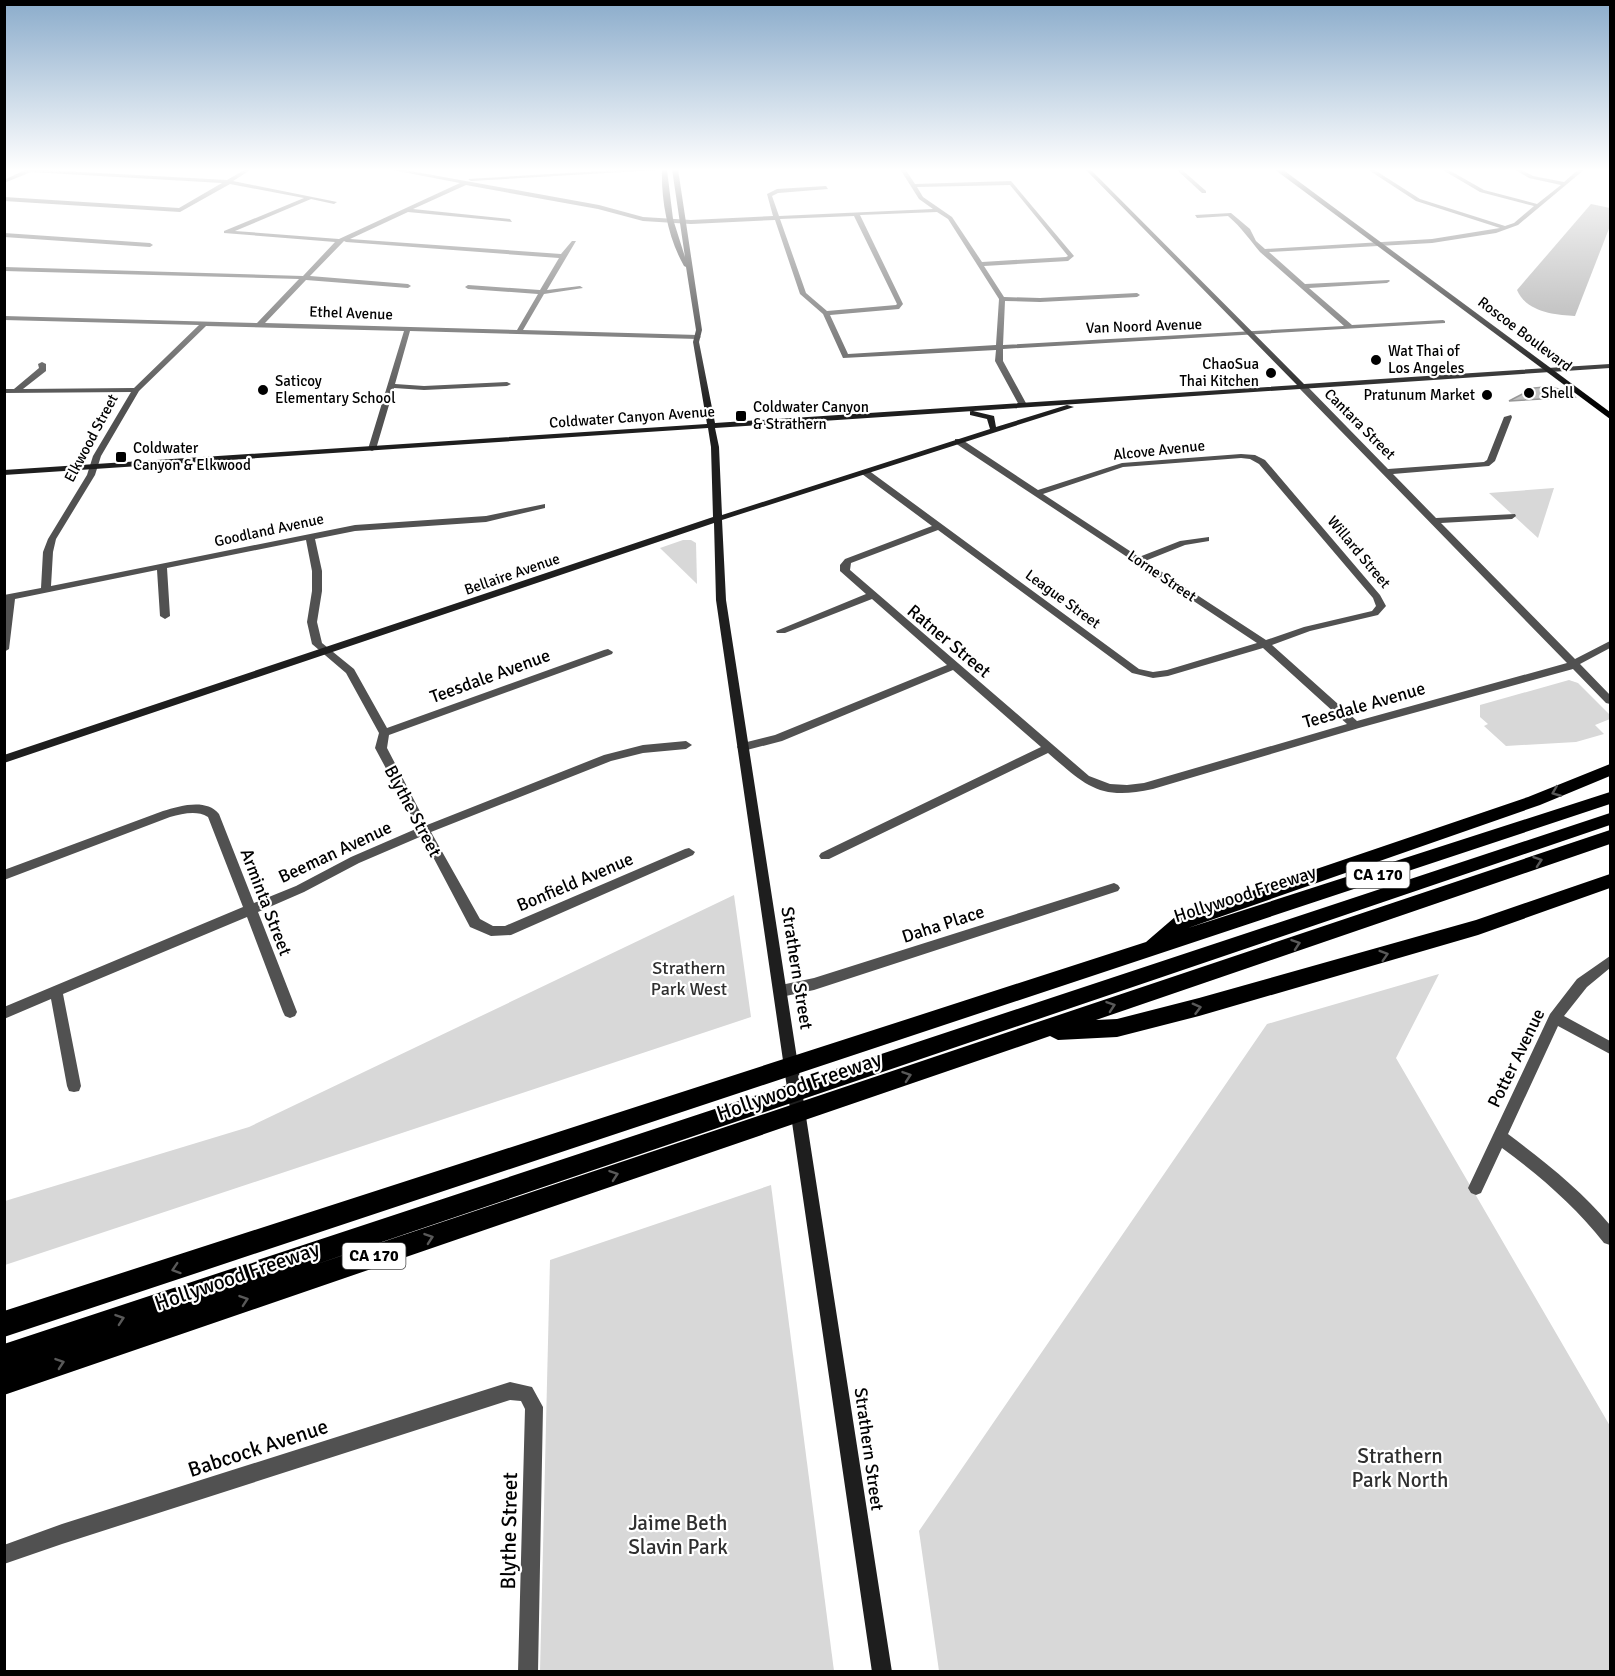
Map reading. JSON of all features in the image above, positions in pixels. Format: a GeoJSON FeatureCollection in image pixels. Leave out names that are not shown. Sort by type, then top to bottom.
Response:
{"type":"FeatureCollection","features":[{"type":"Feature","properties":{"kind":"highway"},"geometry":{"type":"LineString","coordinates":[[1146,952],[1182,922],[1534,801],[1611,770]]}},
{"type":"Feature","properties":{"kind":"highway","name":"Hollywood Freeway"},"geometry":{"type":"LineString","coordinates":[[4,1324],[311,1225],[349,1228],[740,1107],[848,1071],[1146,952],[1611,798]]}},
{"type":"Feature","properties":{"kind":"highway"},"geometry":{"type":"LineString","coordinates":[[848,1071],[1611,809]]}},
{"type":"Feature","properties":{"kind":"highway"},"geometry":{"type":"LineString","coordinates":[[4,1357],[740,1107],[1611,819]]}},
{"type":"Feature","properties":{"kind":"highway","name":"Hollywood Freeway"},"geometry":{"type":"LineString","coordinates":[[848,1071],[1036,1032],[1611,837]]}},
{"type":"Feature","properties":{"kind":"highway"},"geometry":{"type":"LineString","coordinates":[[1478,927],[1611,881]]}},
{"type":"Feature","properties":{"kind":"highway"},"geometry":{"type":"LineString","coordinates":[[1036,1032],[1118,1028],[1311,976],[1478,927],[1611,894]]}},
{"type":"Feature","properties":{"kind":"highway","name":"Hollywood Freeway"},"geometry":{"type":"LineString","coordinates":[[4,1382],[740,1107]]}},
{"type":"Feature","properties":{"kind":"main road","name":"Roscoe Boulevard"},"geometry":{"type":"LineString","coordinates":[[1382,247],[1611,416]]}},
{"type":"Feature","properties":{"kind":"street"},"geometry":{"type":"LineString","coordinates":[[260,324],[335,247]]}},
{"type":"Feature","properties":{"kind":"street"},"geometry":{"type":"LineString","coordinates":[[433,247],[563,256]]}},
{"type":"Feature","properties":{"kind":"street"},"geometry":{"type":"LineString","coordinates":[[519,332],[570,247]]}},
{"type":"Feature","properties":{"kind":"street","name":"Strathern Street"},"geometry":{"type":"LineString","coordinates":[[678,247],[689,270]]}},
{"type":"Feature","properties":{"kind":"street","name":"Strathern Street"},"geometry":{"type":"LineString","coordinates":[[687,247],[699,330],[696,342],[716,458],[721,600],[782,991],[882,1671]]}},
{"type":"Feature","properties":{"kind":"street"},"geometry":{"type":"LineString","coordinates":[[787,247],[803,294],[826,313],[899,307],[900,303],[872,247]]}},
{"type":"Feature","properties":{"kind":"street"},"geometry":{"type":"LineString","coordinates":[[970,247],[1002,299],[1001,367],[1023,405],[1030,411],[1029,418]]}},
{"type":"Feature","properties":{"kind":"street"},"geometry":{"type":"LineString","coordinates":[[981,264],[1071,258],[1062,247]]}},
{"type":"Feature","properties":{"kind":"street","name":"Cantara Street"},"geometry":{"type":"LineString","coordinates":[[1165,247],[1611,701]]}},
{"type":"Feature","properties":{"kind":"street"},"geometry":{"type":"LineString","coordinates":[[1258,247],[1352,328]]}},
{"type":"Feature","properties":{"kind":"street"},"geometry":{"type":"LineString","coordinates":[[1262,251],[1325,247]]}},
{"type":"Feature","properties":{"kind":"street"},"geometry":{"type":"LineString","coordinates":[[4,269],[303,278],[408,286]]}},
{"type":"Feature","properties":{"kind":"street"},"geometry":{"type":"LineString","coordinates":[[1303,286],[1387,281]]}},
{"type":"Feature","properties":{"kind":"street"},"geometry":{"type":"LineString","coordinates":[[468,287],[542,291],[580,288]]}},
{"type":"Feature","properties":{"kind":"street"},"geometry":{"type":"LineString","coordinates":[[1002,299],[1040,300],[1137,295]]}},
{"type":"Feature","properties":{"kind":"street","name":"Van Noord Avenue"},"geometry":{"type":"LineString","coordinates":[[826,313],[846,356],[1443,322]]}},
{"type":"Feature","properties":{"kind":"street","name":"Ethel Avenue"},"geometry":{"type":"LineString","coordinates":[[4,318],[698,337]]}},
{"type":"Feature","properties":{"kind":"street","name":"Elkwood Street"},"geometry":{"type":"LineString","coordinates":[[46,590],[48,552],[52,539],[91,475],[97,456],[136,390],[205,323]]}},
{"type":"Feature","properties":{"kind":"street"},"geometry":{"type":"LineString","coordinates":[[372,449],[408,328]]}},
{"type":"Feature","properties":{"kind":"street"},"geometry":{"type":"LineString","coordinates":[[16,391],[43,369],[42,364]]}},
{"type":"Feature","properties":{"kind":"street","name":"Coldwater Canyon Avenue"},"geometry":{"type":"LineString","coordinates":[[4,473],[1611,366]]}},
{"type":"Feature","properties":{"kind":"street"},"geometry":{"type":"LineString","coordinates":[[391,386],[424,388],[507,384]]}},
{"type":"Feature","properties":{"kind":"street"},"geometry":{"type":"LineString","coordinates":[[4,391],[136,390]]}},
{"type":"Feature","properties":{"kind":"street","name":"Bellaire Avenue"},"geometry":{"type":"LineString","coordinates":[[4,759],[326,653],[717,519],[1029,418],[1097,400]]}},
{"type":"Feature","properties":{"kind":"street"},"geometry":{"type":"LineString","coordinates":[[958,441],[965,436],[1024,415],[1023,405]]}},
{"type":"Feature","properties":{"kind":"street"},"geometry":{"type":"LineString","coordinates":[[935,411],[979,413],[991,418],[992,427]]}},
{"type":"Feature","properties":{"kind":"street"},"geometry":{"type":"LineString","coordinates":[[1386,472],[1486,464],[1491,461],[1508,417]]}},
{"type":"Feature","properties":{"kind":"street","name":"Lorne Street"},"geometry":{"type":"LineString","coordinates":[[958,441],[1265,644],[1355,725]]}},
{"type":"Feature","properties":{"kind":"street","name":"Alcove Avenue"},"geometry":{"type":"LineString","coordinates":[[1037,493],[1122,465],[1252,457]]}},
{"type":"Feature","properties":{"kind":"street","name":"Willard Street"},"geometry":{"type":"LineString","coordinates":[[1252,457],[1262,462],[1377,597],[1381,606],[1375,613],[1307,629],[1265,644]]}},
{"type":"Feature","properties":{"kind":"street","name":"League Street"},"geometry":{"type":"LineString","coordinates":[[865,472],[1136,671],[1153,675],[1168,673],[1265,644]]}},
{"type":"Feature","properties":{"kind":"street","name":"Goodland Avenue"},"geometry":{"type":"LineString","coordinates":[[7,598],[356,528],[486,519],[542,506]]}},
{"type":"Feature","properties":{"kind":"street"},"geometry":{"type":"LineString","coordinates":[[1435,522],[1512,516]]}},
{"type":"Feature","properties":{"kind":"street","name":"Ratner Street"},"geometry":{"type":"LineString","coordinates":[[939,526],[848,561],[845,571],[871,596],[1085,779],[1096,785],[1123,790]]}},
{"type":"Feature","properties":{"kind":"street","name":"Blythe Street"},"geometry":{"type":"LineString","coordinates":[[310,537],[317,571],[317,591],[312,622],[317,644],[350,671],[384,733],[381,748],[423,831],[475,923]]}},
{"type":"Feature","properties":{"kind":"street"},"geometry":{"type":"LineString","coordinates":[[1139,560],[1183,543],[1206,539]]}},
{"type":"Feature","properties":{"kind":"street"},"geometry":{"type":"LineString","coordinates":[[162,568],[165,616]]}},
{"type":"Feature","properties":{"kind":"street"},"geometry":{"type":"LineString","coordinates":[[781,631],[871,596]]}},
{"type":"Feature","properties":{"kind":"street"},"geometry":{"type":"LineString","coordinates":[[4,649],[7,598]]}},
{"type":"Feature","properties":{"kind":"street","name":"Teesdale Avenue"},"geometry":{"type":"LineString","coordinates":[[1123,790],[1153,785],[1355,725],[1566,668],[1611,644]]}},
{"type":"Feature","properties":{"kind":"street","name":"Teesdale Avenue"},"geometry":{"type":"LineString","coordinates":[[384,733],[608,652]]}},
{"type":"Feature","properties":{"kind":"street"},"geometry":{"type":"LineString","coordinates":[[743,747],[778,738],[953,666]]}},
{"type":"Feature","properties":{"kind":"street","name":"Beeman Avenue"},"geometry":{"type":"LineString","coordinates":[[4,1013],[300,889],[355,860],[423,831],[608,758],[643,749],[686,745]]}},
{"type":"Feature","properties":{"kind":"street"},"geometry":{"type":"LineString","coordinates":[[825,856],[1049,748]]}},
{"type":"Feature","properties":{"kind":"street","name":"Arminta Street"},"geometry":{"type":"LineString","coordinates":[[4,875],[167,814],[187,809],[205,808],[213,814],[290,1012]]}},
{"type":"Feature","properties":{"kind":"street","name":"Bonfield Avenue"},"geometry":{"type":"LineString","coordinates":[[475,923],[491,931],[506,931],[689,852]]}},
{"type":"Feature","properties":{"kind":"street","name":"Daha Place"},"geometry":{"type":"LineString","coordinates":[[782,991],[814,984],[1114,888]]}},
{"type":"Feature","properties":{"kind":"street","name":"Potter Avenue"},"geometry":{"type":"LineString","coordinates":[[1476,1188],[1555,1018],[1582,983],[1611,961]]}},
{"type":"Feature","properties":{"kind":"street"},"geometry":{"type":"LineString","coordinates":[[56,992],[74,1086]]}},
{"type":"Feature","properties":{"kind":"street"},"geometry":{"type":"LineString","coordinates":[[1555,1018],[1611,1048]]}},
{"type":"Feature","properties":{"kind":"street"},"geometry":{"type":"LineString","coordinates":[[1500,1137],[1553,1177],[1590,1210],[1611,1237]]}},
{"type":"Feature","properties":{"kind":"street","name":"Babcock Avenue"},"geometry":{"type":"LineString","coordinates":[[4,1555],[62,1534],[510,1391],[526,1394]]}},
{"type":"Feature","properties":{"kind":"street","name":"Blythe Street"},"geometry":{"type":"LineString","coordinates":[[526,1394],[534,1407],[528,1671]]}},
{"type":"Feature","properties":{"kind":"green space"},"geometry":{"type":"Polygon","coordinates":[[[1554,488],[1538,538],[1489,493],[1554,488]]]}},
{"type":"Feature","properties":{"kind":"green space"},"geometry":{"type":"Polygon","coordinates":[[[683,540],[696,543],[697,584],[660,548],[683,540]]]}},
{"type":"Feature","properties":{"kind":"green space"},"geometry":{"type":"Polygon","coordinates":[[[1569,680],[1578,683],[1610,715],[1610,719],[1595,725],[1604,734],[1576,742],[1506,746],[1484,726],[1488,724],[1480,717],[1480,705],[1569,680]]]}},
{"type":"Feature","properties":{"kind":"green space","name":"Strathern Park West"},"geometry":{"type":"Polygon","coordinates":[[[734,895],[751,1017],[5,1265],[5,1201],[249,1127],[734,895]]]}},
{"type":"Feature","properties":{"kind":"green space","name":"Strathern Park North"},"geometry":{"type":"Polygon","coordinates":[[[1439,974],[1396,1058],[1610,1426],[1610,1671],[939,1671],[919,1531],[1267,1024],[1439,974]]]}},
{"type":"Feature","properties":{"kind":"green space","name":"Jaime Beth Slavin Park"},"geometry":{"type":"Polygon","coordinates":[[[771,1185],[834,1671],[540,1671],[550,1260],[771,1185]]]}},
{"type":"Feature","properties":{"kind":"shaded area"},"geometry":{"type":"Polygon","coordinates":[[[1554,247],[1602,247],[1575,316],[1559,315],[1534,308],[1521,297],[1517,290],[1554,247]]]}},
{"type":"Feature","properties":{"kind":"building","name":"Shell"},"geometry":{"type":"Polygon","coordinates":[[[1534,388],[1568,390],[1575,397],[1509,401],[1534,388]]]}},
{"type":"Feature","properties":{"kind":"place","name":"Wat Thai of Los Angeles"},"geometry":{"type":"Point","coordinates":[1376,360]}},
{"type":"Feature","properties":{"kind":"place","name":"ChaoSua Thai Kitchen"},"geometry":{"type":"Point","coordinates":[1271,373]}},
{"type":"Feature","properties":{"kind":"place","name":"Saticoy Elementary School"},"geometry":{"type":"Point","coordinates":[263,390]}},
{"type":"Feature","properties":{"kind":"place","name":"Shell"},"geometry":{"type":"Point","coordinates":[1529,393]}},
{"type":"Feature","properties":{"kind":"place","name":"Pratunum Market"},"geometry":{"type":"Point","coordinates":[1487,395]}},
{"type":"Feature","properties":{"kind":"place","name":"Coldwater Canyon & Strathern"},"geometry":{"type":"Point","coordinates":[741,416]}},
{"type":"Feature","properties":{"kind":"place","name":"Coldwater Canyon & Elkwood"},"geometry":{"type":"Point","coordinates":[121,457]}}]}
